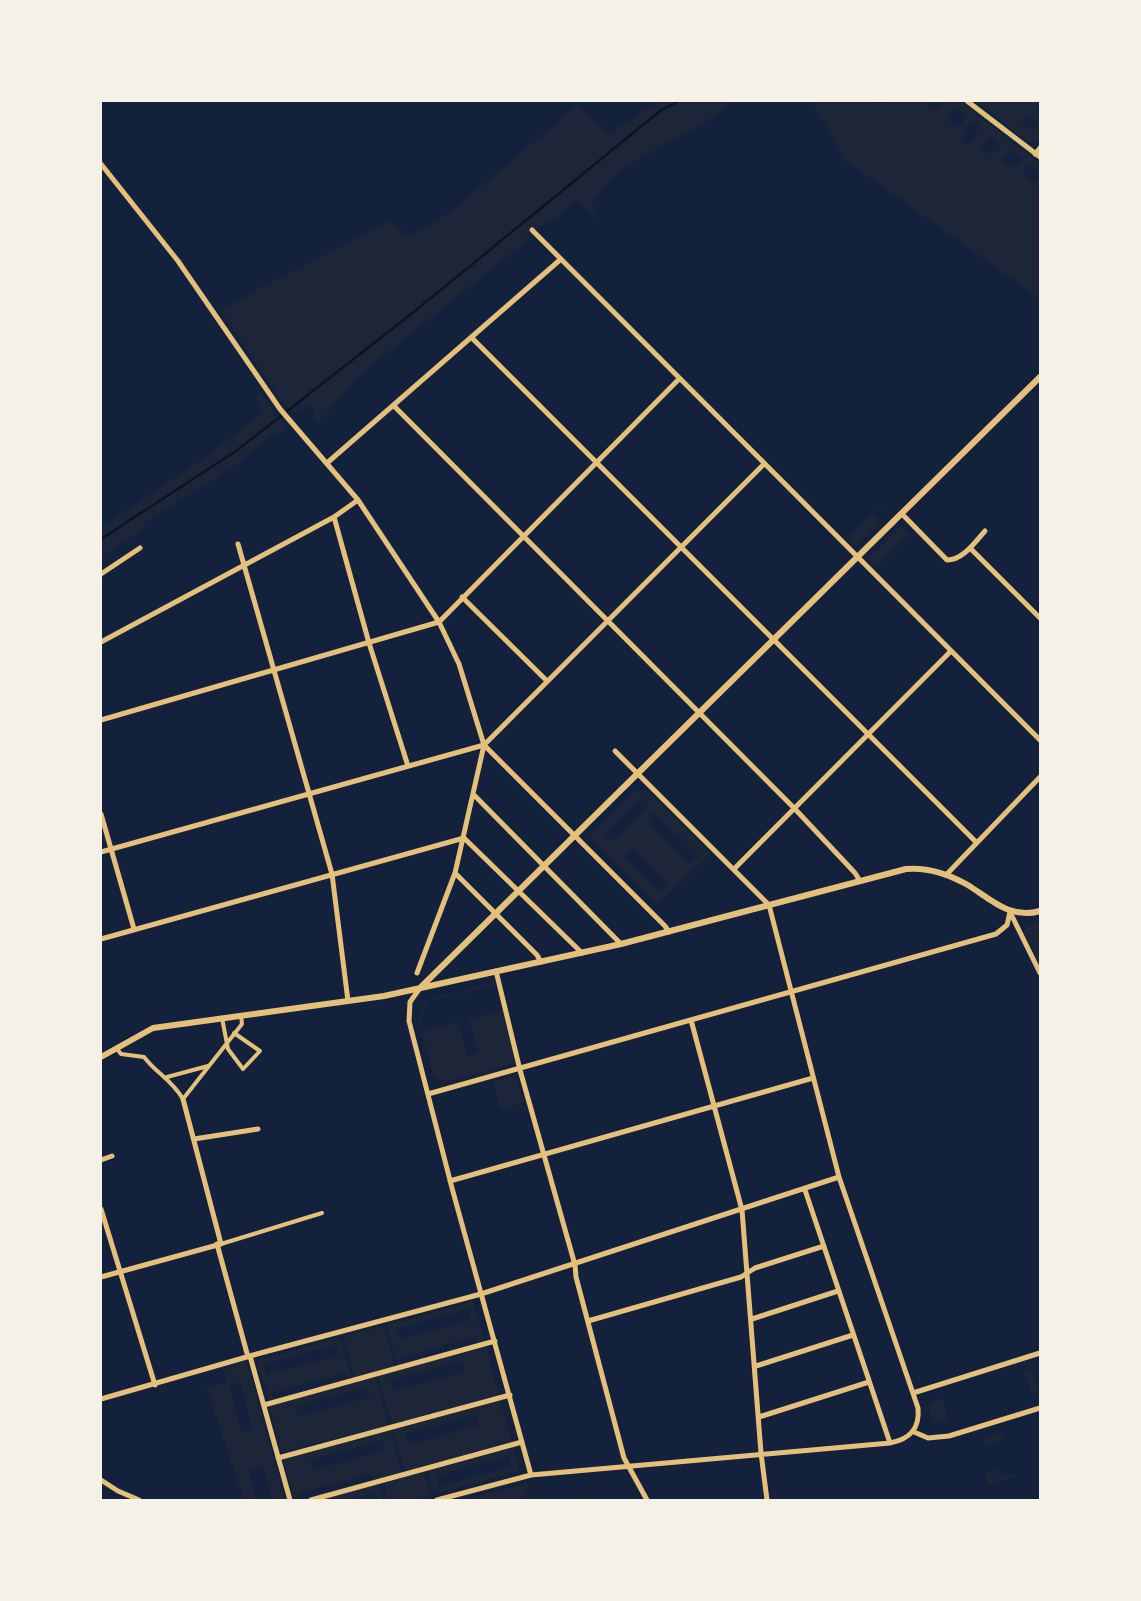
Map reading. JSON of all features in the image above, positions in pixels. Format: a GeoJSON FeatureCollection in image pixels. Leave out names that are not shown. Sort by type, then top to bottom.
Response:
{"type":"FeatureCollection","features":[{"type":"Feature","properties":{"kind":"street"},"geometry":{"type":"LineString","coordinates":[[967,101],[1037,156],[1040,148]]}},
{"type":"Feature","properties":{"kind":"street"},"geometry":{"type":"LineString","coordinates":[[101,164],[178,261],[280,409],[358,500],[439,622],[459,664],[484,744],[665,926],[668,932]]}},
{"type":"Feature","properties":{"kind":"street"},"geometry":{"type":"LineString","coordinates":[[532,230],[1040,740]]}},
{"type":"Feature","properties":{"kind":"street"},"geometry":{"type":"LineString","coordinates":[[326,463],[394,406],[560,259]]}},
{"type":"Feature","properties":{"kind":"street"},"geometry":{"type":"LineString","coordinates":[[472,338],[976,842]]}},
{"type":"Feature","properties":{"kind":"street"},"geometry":{"type":"LineString","coordinates":[[101,720],[439,622],[679,378]]}},
{"type":"Feature","properties":{"kind":"street"},"geometry":{"type":"LineString","coordinates":[[531,1475],[450,1181],[408,1014],[410,1002],[420,988],[1040,378]]}},
{"type":"Feature","properties":{"kind":"street"},"geometry":{"type":"LineString","coordinates":[[394,406],[699,715],[795,809],[855,872],[860,881]]}},
{"type":"Feature","properties":{"kind":"street"},"geometry":{"type":"LineString","coordinates":[[101,852],[484,744],[764,464]]}},
{"type":"Feature","properties":{"kind":"street"},"geometry":{"type":"LineString","coordinates":[[101,642],[334,517],[358,500]]}},
{"type":"Feature","properties":{"kind":"street"},"geometry":{"type":"LineString","coordinates":[[902,514],[947,560],[955,560],[970,548],[985,531]]}},
{"type":"Feature","properties":{"kind":"street"},"geometry":{"type":"LineString","coordinates":[[334,517],[369,643],[408,766]]}},
{"type":"Feature","properties":{"kind":"street"},"geometry":{"type":"LineString","coordinates":[[238,544],[332,874],[348,1001]]}},
{"type":"Feature","properties":{"kind":"street"},"geometry":{"type":"LineString","coordinates":[[101,574],[140,548]]}},
{"type":"Feature","properties":{"kind":"street"},"geometry":{"type":"LineString","coordinates":[[970,548],[1040,618]]}},
{"type":"Feature","properties":{"kind":"street"},"geometry":{"type":"LineString","coordinates":[[462,597],[546,680]]}},
{"type":"Feature","properties":{"kind":"street"},"geometry":{"type":"LineString","coordinates":[[734,869],[951,651]]}},
{"type":"Feature","properties":{"kind":"street"},"geometry":{"type":"LineString","coordinates":[[417,973],[455,873],[484,744]]}},
{"type":"Feature","properties":{"kind":"street"},"geometry":{"type":"LineString","coordinates":[[437,1500],[531,1475],[890,1443],[907,1437],[914,1432],[919,1416],[839,1177],[769,905],[615,751]]}},
{"type":"Feature","properties":{"kind":"street"},"geometry":{"type":"LineString","coordinates":[[946,875],[1040,777]]}},
{"type":"Feature","properties":{"kind":"street"},"geometry":{"type":"LineString","coordinates":[[474,795],[621,944]]}},
{"type":"Feature","properties":{"kind":"street"},"geometry":{"type":"LineString","coordinates":[[101,814],[134,929]]}},
{"type":"Feature","properties":{"kind":"street"},"geometry":{"type":"LineString","coordinates":[[101,939],[464,838]]}},
{"type":"Feature","properties":{"kind":"street"},"geometry":{"type":"LineString","coordinates":[[464,838],[582,953]]}},
{"type":"Feature","properties":{"kind":"street"},"geometry":{"type":"LineString","coordinates":[[101,1057],[153,1028],[348,1001],[420,988],[621,944],[914,868],[946,875],[1010,912],[1026,914],[1040,912]]}},
{"type":"Feature","properties":{"kind":"street"},"geometry":{"type":"LineString","coordinates":[[455,873],[537,955],[541,962]]}},
{"type":"Feature","properties":{"kind":"street"},"geometry":{"type":"LineString","coordinates":[[1010,912],[1040,973]]}},
{"type":"Feature","properties":{"kind":"street"},"geometry":{"type":"LineString","coordinates":[[428,1094],[520,1070],[996,934],[1007,925],[1010,912]]}},
{"type":"Feature","properties":{"kind":"street"},"geometry":{"type":"LineString","coordinates":[[496,971],[520,1070],[575,1265],[624,1458],[647,1500]]}},
{"type":"Feature","properties":{"kind":"street"},"geometry":{"type":"LineString","coordinates":[[183,1099],[242,1024],[241,1015]]}},
{"type":"Feature","properties":{"kind":"street"},"geometry":{"type":"LineString","coordinates":[[222,1018],[228,1049],[243,1069],[260,1053],[260,1050],[234,1033]]}},
{"type":"Feature","properties":{"kind":"street"},"geometry":{"type":"LineString","coordinates":[[691,1020],[742,1210],[756,1366],[761,1453],[767,1500]]}},
{"type":"Feature","properties":{"kind":"street"},"geometry":{"type":"LineString","coordinates":[[117,1049],[121,1054],[144,1057],[156,1070],[167,1077],[183,1099],[219,1244],[290,1500]]}},
{"type":"Feature","properties":{"kind":"street"},"geometry":{"type":"LineString","coordinates":[[167,1077],[208,1066]]}},
{"type":"Feature","properties":{"kind":"street"},"geometry":{"type":"LineString","coordinates":[[450,1181],[813,1078]]}},
{"type":"Feature","properties":{"kind":"street"},"geometry":{"type":"LineString","coordinates":[[194,1139],[258,1130]]}},
{"type":"Feature","properties":{"kind":"street"},"geometry":{"type":"LineString","coordinates":[[101,1160],[112,1156]]}},
{"type":"Feature","properties":{"kind":"street"},"geometry":{"type":"LineString","coordinates":[[101,1399],[155,1385],[249,1356],[481,1294],[805,1190],[839,1177]]}},
{"type":"Feature","properties":{"kind":"street"},"geometry":{"type":"LineString","coordinates":[[805,1190],[890,1443]]}},
{"type":"Feature","properties":{"kind":"street"},"geometry":{"type":"LineString","coordinates":[[101,1209],[155,1385]]}},
{"type":"Feature","properties":{"kind":"street"},"geometry":{"type":"LineString","coordinates":[[101,1277],[322,1213]]}},
{"type":"Feature","properties":{"kind":"street"},"geometry":{"type":"LineString","coordinates":[[588,1320],[741,1277],[748,1272],[824,1246]]}},
{"type":"Feature","properties":{"kind":"street"},"geometry":{"type":"LineString","coordinates":[[752,1319],[838,1291]]}},
{"type":"Feature","properties":{"kind":"street"},"geometry":{"type":"LineString","coordinates":[[756,1366],[853,1335]]}},
{"type":"Feature","properties":{"kind":"street"},"geometry":{"type":"LineString","coordinates":[[264,1405],[495,1341]]}},
{"type":"Feature","properties":{"kind":"street"},"geometry":{"type":"LineString","coordinates":[[913,1394],[1040,1353]]}},
{"type":"Feature","properties":{"kind":"street"},"geometry":{"type":"LineString","coordinates":[[759,1417],[869,1382]]}},
{"type":"Feature","properties":{"kind":"street"},"geometry":{"type":"LineString","coordinates":[[278,1458],[510,1395]]}},
{"type":"Feature","properties":{"kind":"street"},"geometry":{"type":"LineString","coordinates":[[914,1432],[928,1438],[949,1436],[1040,1408]]}},
{"type":"Feature","properties":{"kind":"street"},"geometry":{"type":"LineString","coordinates":[[312,1500],[522,1442]]}},
{"type":"Feature","properties":{"kind":"street"},"geometry":{"type":"LineString","coordinates":[[101,1480],[118,1491],[139,1500]]}},
{"type":"Feature","properties":{"kind":"shaded area"},"geometry":{"type":"Polygon","coordinates":[[[658,101],[735,101],[700,125],[640,158],[613,178],[601,190],[592,204],[599,218],[594,217],[577,200],[555,218],[525,235],[529,239],[361,374],[317,424],[311,405],[293,413],[281,400],[221,311],[258,289],[390,221],[409,237],[450,212],[578,105],[609,134],[658,101]]]}},
{"type":"Feature","properties":{"kind":"shaded area"},"geometry":{"type":"Polygon","coordinates":[[[812,101],[869,101],[871,103],[926,101],[928,110],[942,108],[941,101],[960,101],[1040,164],[1040,172],[1028,165],[1023,172],[1034,183],[1040,176],[1040,299],[845,160],[812,101]],[[954,108],[947,118],[955,127],[959,127],[967,116],[954,108]],[[973,121],[963,132],[962,140],[969,146],[978,133],[975,131],[979,125],[973,121]],[[991,136],[980,149],[986,154],[993,150],[997,153],[1001,147],[991,136]],[[1010,150],[1002,160],[1008,165],[1010,163],[1016,167],[1021,160],[1010,150]]]}},
{"type":"Feature","properties":{"kind":"shaded area"},"geometry":{"type":"Polygon","coordinates":[[[976,101],[1040,101],[1038,109],[1040,125],[1040,137],[1036,142],[1028,142],[976,101]],[[1027,115],[1021,122],[1033,131],[1040,125],[1027,115]]]}},
{"type":"Feature","properties":{"kind":"shaded area"},"geometry":{"type":"Polygon","coordinates":[[[260,392],[288,431],[271,436],[236,465],[144,523],[142,530],[101,558],[101,528],[211,453],[262,413],[255,395],[260,392]]]}},
{"type":"Feature","properties":{"kind":"shaded area"},"geometry":{"type":"Polygon","coordinates":[[[881,506],[890,515],[881,507],[873,515],[881,523],[856,547],[848,539],[881,506]]]}},
{"type":"Feature","properties":{"kind":"shaded area"},"geometry":{"type":"Polygon","coordinates":[[[901,526],[909,534],[876,567],[868,559],[901,526]]]}},
{"type":"Feature","properties":{"kind":"shaded area"},"geometry":{"type":"Polygon","coordinates":[[[634,791],[648,791],[710,853],[657,905],[589,837],[634,791]],[[640,797],[604,834],[612,842],[649,805],[640,797]],[[654,812],[648,818],[653,823],[651,825],[690,864],[699,855],[654,812]],[[632,848],[623,856],[660,893],[668,885],[632,848]]]}},
{"type":"Feature","properties":{"kind":"shaded area"},"geometry":{"type":"Polygon","coordinates":[[[1040,920],[1040,964],[1024,931],[1026,927],[1040,920]]]}},
{"type":"Feature","properties":{"kind":"shaded area"},"geometry":{"type":"Polygon","coordinates":[[[496,982],[497,984],[469,991],[469,993],[430,1000],[448,993],[449,996],[464,993],[463,990],[496,982]]]}},
{"type":"Feature","properties":{"kind":"shaded area"},"geometry":{"type":"Polygon","coordinates":[[[430,1000],[422,1013],[422,1024],[420,1025],[419,1018],[422,1007],[430,1000]]]}},
{"type":"Feature","properties":{"kind":"shaded area"},"geometry":{"type":"Polygon","coordinates":[[[502,1011],[517,1063],[446,1082],[434,1078],[421,1030],[458,1022],[467,1056],[479,1052],[469,1019],[502,1011]]]}},
{"type":"Feature","properties":{"kind":"shaded area"},"geometry":{"type":"Polygon","coordinates":[[[515,1076],[523,1103],[501,1110],[493,1082],[515,1076]]]}},
{"type":"Feature","properties":{"kind":"shaded area"},"geometry":{"type":"Polygon","coordinates":[[[473,1301],[484,1341],[479,1343],[477,1336],[400,1358],[401,1364],[398,1365],[386,1325],[473,1301]],[[468,1309],[396,1329],[399,1339],[471,1320],[468,1309]]]}},
{"type":"Feature","properties":{"kind":"shaded area"},"geometry":{"type":"Polygon","coordinates":[[[382,1326],[386,1332],[394,1366],[354,1377],[344,1336],[382,1326]]]}},
{"type":"Feature","properties":{"kind":"shaded area"},"geometry":{"type":"Polygon","coordinates":[[[340,1337],[351,1377],[348,1378],[345,1373],[274,1392],[271,1393],[274,1398],[269,1400],[256,1360],[340,1337]],[[336,1345],[264,1364],[266,1375],[338,1355],[336,1345]]]}},
{"type":"Feature","properties":{"kind":"shaded area"},"geometry":{"type":"Polygon","coordinates":[[[486,1347],[499,1396],[392,1424],[378,1376],[486,1347]],[[462,1361],[390,1380],[393,1391],[465,1372],[462,1361]]]}},
{"type":"Feature","properties":{"kind":"shaded area"},"geometry":{"type":"Polygon","coordinates":[[[247,1362],[285,1500],[272,1500],[263,1465],[249,1469],[257,1500],[244,1500],[206,1388],[227,1382],[224,1369],[247,1362]],[[240,1382],[229,1385],[242,1432],[253,1429],[240,1382]]]}},
{"type":"Feature","properties":{"kind":"shaded area"},"geometry":{"type":"Polygon","coordinates":[[[1032,1369],[1039,1392],[1031,1394],[1024,1371],[1032,1369]]]}},
{"type":"Feature","properties":{"kind":"shaded area"},"geometry":{"type":"Polygon","coordinates":[[[375,1377],[388,1425],[281,1452],[269,1406],[375,1377]],[[367,1387],[295,1406],[298,1417],[370,1397],[367,1387]]]}},
{"type":"Feature","properties":{"kind":"shaded area"},"geometry":{"type":"Polygon","coordinates":[[[942,1398],[949,1421],[934,1424],[928,1404],[942,1398]]]}},
{"type":"Feature","properties":{"kind":"shaded area"},"geometry":{"type":"Polygon","coordinates":[[[500,1401],[512,1442],[405,1471],[393,1430],[500,1401]],[[477,1414],[405,1434],[408,1445],[479,1425],[477,1414]]]}},
{"type":"Feature","properties":{"kind":"shaded area"},"geometry":{"type":"Polygon","coordinates":[[[390,1431],[401,1472],[374,1480],[369,1474],[301,1493],[298,1497],[301,1499],[294,1499],[283,1460],[390,1431]],[[382,1440],[310,1460],[312,1470],[385,1451],[382,1440]]]}},
{"type":"Feature","properties":{"kind":"shaded area"},"geometry":{"type":"Polygon","coordinates":[[[1002,1432],[1004,1440],[986,1446],[983,1438],[1002,1432]]]}},
{"type":"Feature","properties":{"kind":"shaded area"},"geometry":{"type":"Polygon","coordinates":[[[513,1448],[520,1471],[434,1494],[428,1471],[513,1448]],[[508,1456],[436,1476],[439,1486],[511,1467],[508,1456]]]}},
{"type":"Feature","properties":{"kind":"shaded area"},"geometry":{"type":"Polygon","coordinates":[[[997,1469],[999,1477],[1014,1473],[1015,1476],[988,1485],[985,1473],[997,1469]]]}},
{"type":"Feature","properties":{"kind":"shaded area"},"geometry":{"type":"Polygon","coordinates":[[[424,1472],[430,1495],[412,1500],[388,1500],[384,1483],[424,1472]]]}},
{"type":"Feature","properties":{"kind":"shaded area"},"geometry":{"type":"Polygon","coordinates":[[[529,1483],[522,1500],[474,1500],[473,1497],[529,1483]]]}},
{"type":"Feature","properties":{"kind":"shaded area"},"geometry":{"type":"Polygon","coordinates":[[[379,1484],[383,1500],[378,1500],[375,1492],[347,1500],[322,1500],[379,1484]]]}},
{"type":"Feature","properties":{"kind":"waterway"},"geometry":{"type":"LineString","coordinates":[[101,539],[236,451],[410,315],[660,111],[679,101]]}}]}
